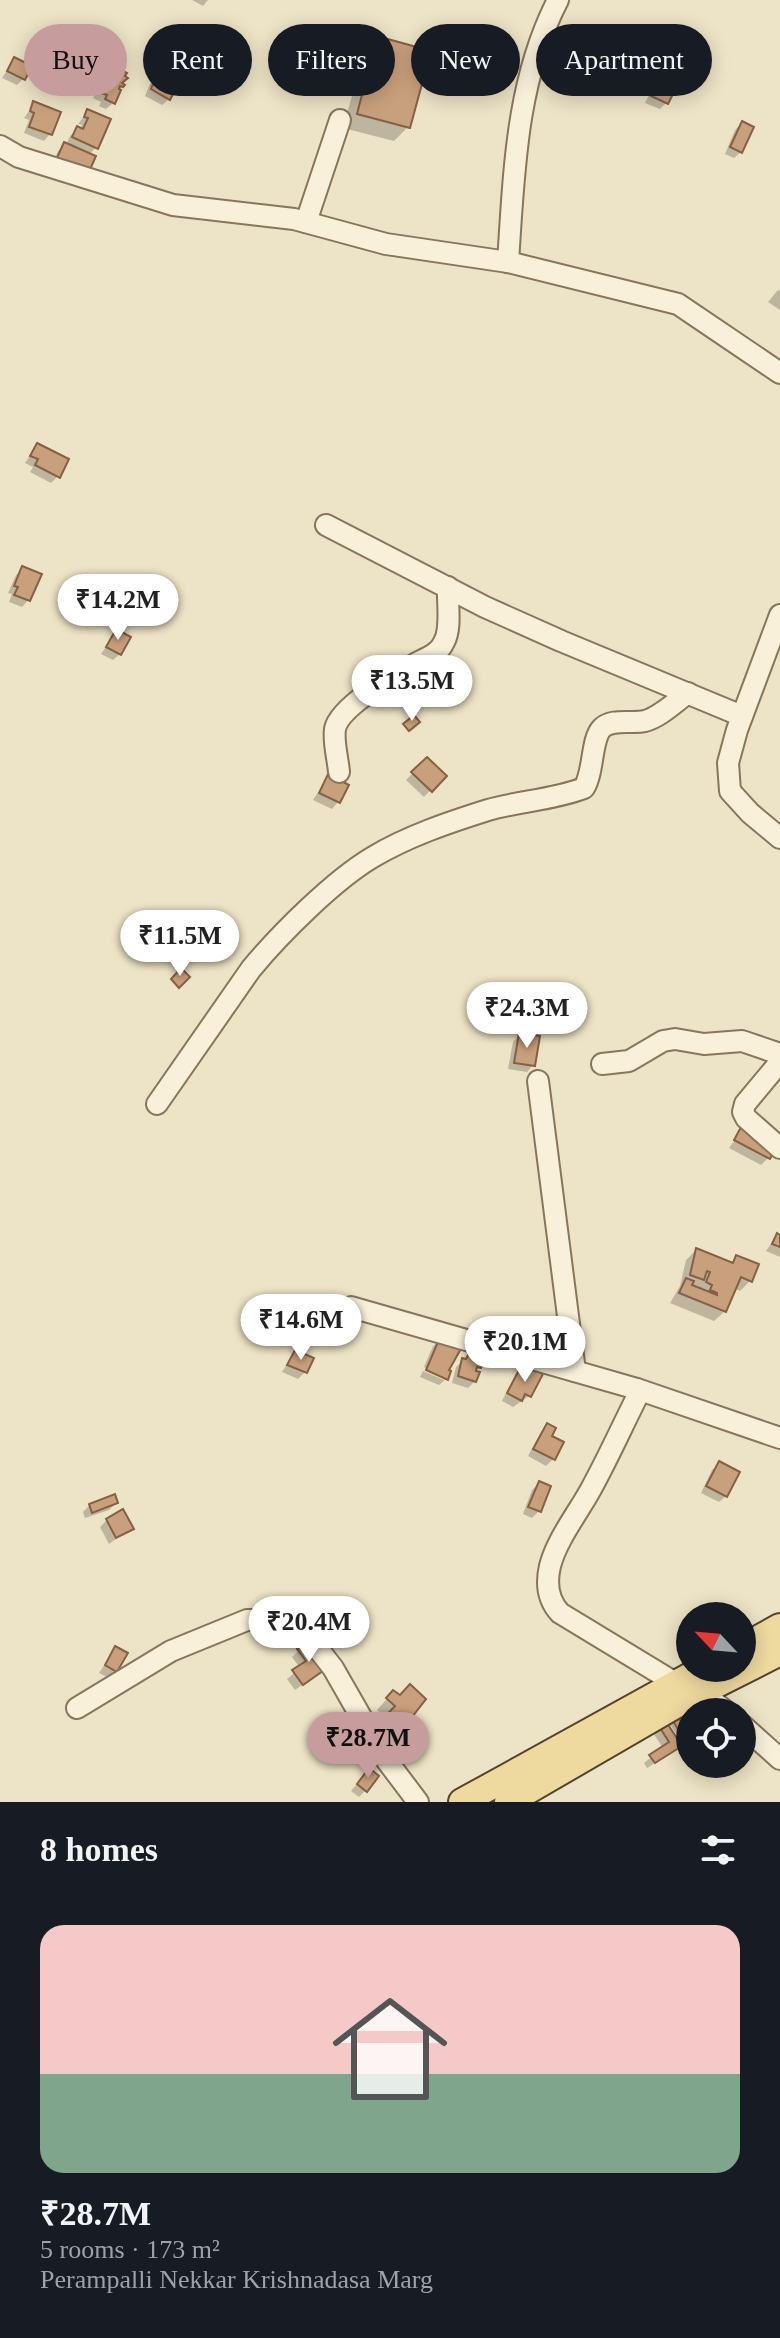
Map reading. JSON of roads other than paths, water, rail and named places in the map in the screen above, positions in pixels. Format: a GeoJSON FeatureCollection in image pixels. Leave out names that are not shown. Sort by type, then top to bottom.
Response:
{"type":"FeatureCollection","features":[{"type":"Feature","properties":{"kind":"main road"},"geometry":{"type":"LineString","coordinates":[[756,1648],[779,1647]]}},
{"type":"Feature","properties":{"kind":"main road"},"geometry":{"type":"LineString","coordinates":[[756,1657],[779,1647]]}},
{"type":"Feature","properties":{"kind":"main road"},"geometry":{"type":"LineString","coordinates":[[462,1802],[677,1684],[690,1682]]}},
{"type":"Feature","properties":{"kind":"main road"},"geometry":{"type":"LineString","coordinates":[[517,1800],[677,1704],[701,1682]]}},
{"type":"Feature","properties":{"kind":"street"},"geometry":{"type":"LineString","coordinates":[[508,262],[514,168],[524,100],[541,34],[558,0]]}},
{"type":"Feature","properties":{"kind":"street"},"geometry":{"type":"LineString","coordinates":[[306,222],[340,120]]}},
{"type":"Feature","properties":{"kind":"street"},"geometry":{"type":"LineString","coordinates":[[0,146],[19,157],[173,205],[306,222],[386,244],[508,262],[678,304],[780,373]]}},
{"type":"Feature","properties":{"kind":"street"},"geometry":{"type":"LineString","coordinates":[[326,525],[561,641],[742,716]]}},
{"type":"Feature","properties":{"kind":"street"},"geometry":{"type":"LineString","coordinates":[[339,772],[335,730],[338,722],[346,712],[385,682],[435,654],[443,646],[447,637],[448,587]]}},
{"type":"Feature","properties":{"kind":"street"},"geometry":{"type":"LineString","coordinates":[[780,615],[728,763],[730,791],[780,838]]}},
{"type":"Feature","properties":{"kind":"street"},"geometry":{"type":"LineString","coordinates":[[157,1104],[266,950],[344,878],[373,857],[404,841],[476,814],[584,788],[590,779],[598,734],[603,727],[613,723],[649,720],[688,693]]}},
{"type":"Feature","properties":{"kind":"street"},"geometry":{"type":"LineString","coordinates":[[602,1064],[629,1061],[663,1041],[675,1039],[704,1044],[742,1041],[780,1054]]}},
{"type":"Feature","properties":{"kind":"street"},"geometry":{"type":"LineString","coordinates":[[780,1062],[745,1104],[743,1112],[780,1148]]}},
{"type":"Feature","properties":{"kind":"street"},"geometry":{"type":"LineString","coordinates":[[538,1081],[575,1371]]}},
{"type":"Feature","properties":{"kind":"street"},"geometry":{"type":"LineString","coordinates":[[351,1307],[637,1389],[780,1438]]}},
{"type":"Feature","properties":{"kind":"street"},"geometry":{"type":"LineString","coordinates":[[637,1389],[636,1399],[624,1425],[553,1556],[548,1594],[560,1613],[677,1684]]}},
{"type":"Feature","properties":{"kind":"street"},"geometry":{"type":"LineString","coordinates":[[77,1708],[171,1651],[247,1620],[268,1620],[289,1626],[312,1641],[333,1668],[384,1757],[418,1802]]}},
{"type":"Feature","properties":{"kind":"street"},"geometry":{"type":"LineString","coordinates":[[756,1738],[780,1759]]}}]}
